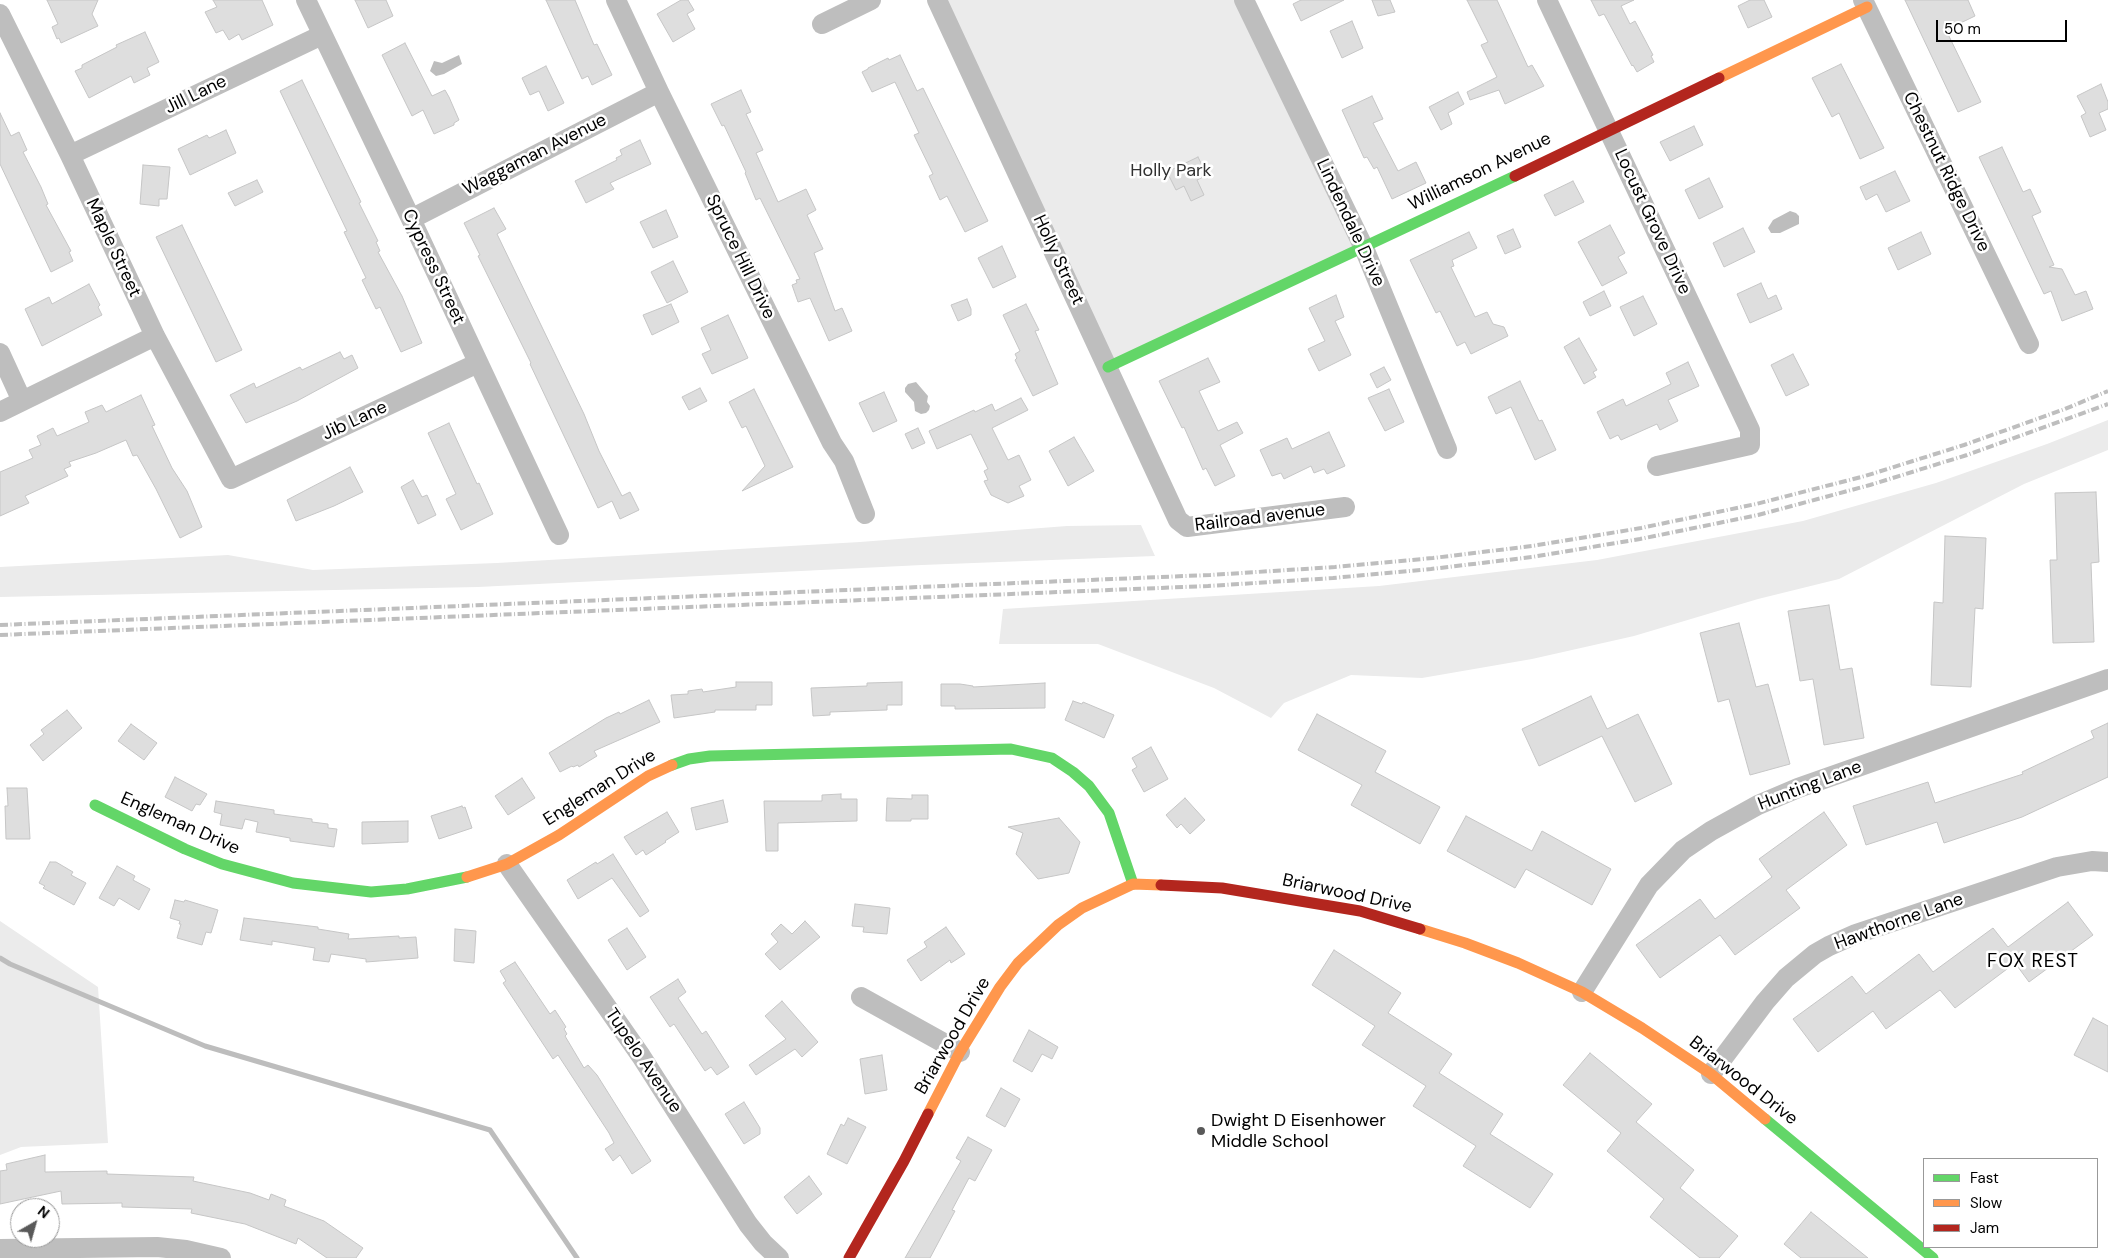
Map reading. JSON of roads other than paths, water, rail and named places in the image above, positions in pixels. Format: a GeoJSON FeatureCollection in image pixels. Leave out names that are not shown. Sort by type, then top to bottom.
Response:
{"type":"FeatureCollection","features":[{"type":"Feature","properties":{"kind":"street","name":"Cypress Street"},"geometry":{"type":"LineString","coordinates":[[306,0],[559,535]]}},
{"type":"Feature","properties":{"kind":"street","name":"Spruce Hill Drive"},"geometry":{"type":"LineString","coordinates":[[616,0],[659,92],[832,443],[844,461],[865,514]]}},
{"type":"Feature","properties":{"kind":"street"},"geometry":{"type":"LineString","coordinates":[[822,24],[870,0]]}},
{"type":"Feature","properties":{"kind":"street","name":"Holly Street"},"geometry":{"type":"LineString","coordinates":[[937,0],[1178,520]]}},
{"type":"Feature","properties":{"kind":"street","name":"Lindendale Drive"},"geometry":{"type":"LineString","coordinates":[[1244,0],[1364,248],[1447,449]]}},
{"type":"Feature","properties":{"kind":"street","name":"Locust Grove Drive"},"geometry":{"type":"LineString","coordinates":[[1547,0],[1750,430],[1750,445],[1657,466]]}},
{"type":"Feature","properties":{"kind":"street","name":"Williamson Avenue"},"geometry":{"type":"LineString","coordinates":[[1108,367],[1364,248],[1865,3]]}},
{"type":"Feature","properties":{"kind":"street","name":"Chestnut Ridge Drive"},"geometry":{"type":"LineString","coordinates":[[1865,3],[2029,344]]}},
{"type":"Feature","properties":{"kind":"street","name":"Maple Street"},"geometry":{"type":"LineString","coordinates":[[0,14],[70,155],[155,336],[231,479]]}},
{"type":"Feature","properties":{"kind":"street","name":"Jill Lane"},"geometry":{"type":"LineString","coordinates":[[70,155],[322,34]]}},
{"type":"Feature","properties":{"kind":"street","name":"Waggaman Avenue"},"geometry":{"type":"LineString","coordinates":[[411,219],[659,92]]}},
{"type":"Feature","properties":{"kind":"street"},"geometry":{"type":"LineString","coordinates":[[0,412],[155,336]]}},
{"type":"Feature","properties":{"kind":"street"},"geometry":{"type":"LineString","coordinates":[[0,353],[22,401]]}},
{"type":"Feature","properties":{"kind":"street","name":"Jib Lane"},"geometry":{"type":"LineString","coordinates":[[231,479],[478,363]]}},
{"type":"Feature","properties":{"kind":"street","name":"Railroad avenue"},"geometry":{"type":"LineString","coordinates":[[1178,520],[1187,527],[1345,507]]}},
{"type":"Feature","properties":{"kind":"street","name":"Hunting Lane"},"geometry":{"type":"LineString","coordinates":[[1582,992],[1649,885],[1683,850],[1712,831],[1758,805],[1798,788],[2108,679]]}},
{"type":"Feature","properties":{"kind":"street","name":"Engleman Drive"},"geometry":{"type":"LineString","coordinates":[[95,805],[185,849],[222,864],[285,881],[371,892],[469,877],[507,864],[559,834],[648,776],[689,759],[710,756],[1011,749],[1052,758],[1073,772],[1089,786],[1109,812],[1134,884]]}},
{"type":"Feature","properties":{"kind":"street","name":"Hawthorne Lane"},"geometry":{"type":"LineString","coordinates":[[1711,1074],[1765,1002],[1786,978],[1814,954],[1856,934],[2057,868],[2092,861],[2108,862]]}},
{"type":"Feature","properties":{"kind":"street","name":"Tupelo Avenue"},"geometry":{"type":"LineString","coordinates":[[507,864],[641,1056],[748,1224],[779,1258]]}},
{"type":"Feature","properties":{"kind":"street","name":"Briarwood Drive"},"geometry":{"type":"LineString","coordinates":[[849,1258],[904,1161],[960,1052],[1000,987],[1037,944],[1058,925],[1082,908],[1134,884],[1222,888],[1360,911],[1465,943],[1518,963],[1582,992],[1642,1028],[1711,1074],[1933,1258]]}},
{"type":"Feature","properties":{"kind":"street"},"geometry":{"type":"LineString","coordinates":[[861,997],[960,1052]]}},
{"type":"Feature","properties":{"kind":"street"},"geometry":{"type":"LineString","coordinates":[[0,1249],[157,1247],[186,1250],[221,1258]]}},
{"type":"Feature","properties":{"kind":"waterway"},"geometry":{"type":"LineString","coordinates":[[0,958],[10,964],[205,1046],[490,1130],[577,1258]]}},
{"type":"Feature","properties":{"kind":"railway"},"geometry":{"type":"LineString","coordinates":[[0,625],[1210,575],[1335,567],[1433,558],[1532,546],[1641,528],[1756,504],[1865,476],[1964,445],[2065,409],[2108,391]]}},
{"type":"Feature","properties":{"kind":"railway"},"geometry":{"type":"LineString","coordinates":[[0,635],[1208,586],[1333,578],[1431,569],[1532,557],[1640,539],[1758,515],[1870,485],[1967,455],[2108,404]]}},
{"type":"Feature","properties":{"kind":"place","name":"Dwight D Eisenhower Middle School"},"geometry":{"type":"Point","coordinates":[1201,1131]}},
{"type":"Feature","properties":{"kind":"district","name":"FOX REST"},"geometry":{"type":"Point","coordinates":[2033,962]}},
{"type":"Feature","properties":{"kind":"park label","name":"Holly Park"},"geometry":{"type":"Point","coordinates":[1171,171]}}]}
